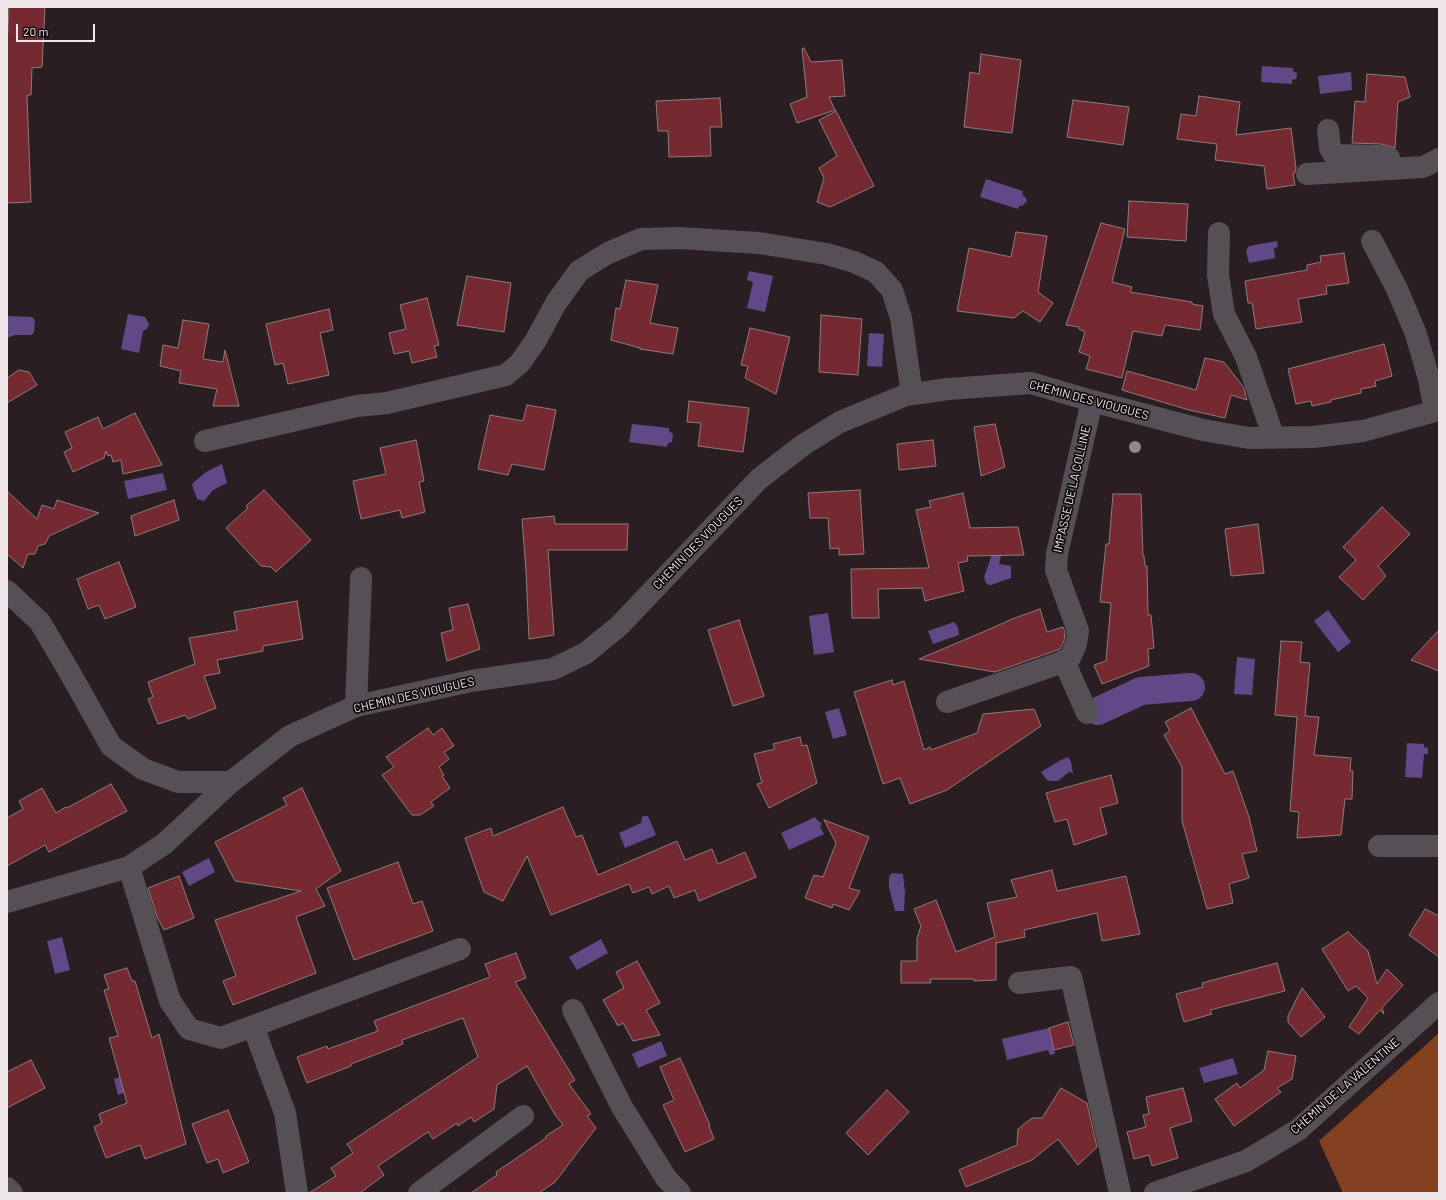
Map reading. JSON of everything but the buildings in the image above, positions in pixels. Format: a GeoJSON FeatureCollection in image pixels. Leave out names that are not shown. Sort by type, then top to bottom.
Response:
{"type":"FeatureCollection","features":[{"type":"Feature","properties":{"kind":"street"},"geometry":{"type":"LineString","coordinates":[[1328,130],[1330,148],[1334,155],[1381,156],[1431,163]]}},
{"type":"Feature","properties":{"kind":"street"},"geometry":{"type":"LineString","coordinates":[[1307,174],[1431,163]]}},
{"type":"Feature","properties":{"kind":"street"},"geometry":{"type":"LineString","coordinates":[[1219,233],[1218,275],[1224,314],[1246,357],[1274,438]]}},
{"type":"Feature","properties":{"kind":"street"},"geometry":{"type":"LineString","coordinates":[[205,441],[357,406],[387,403],[506,375],[520,363],[536,340],[556,303],[579,271],[608,253],[641,239],[679,238],[759,244],[827,254],[854,262],[876,272],[892,290],[901,318],[912,394]]}},
{"type":"Feature","properties":{"kind":"street"},"geometry":{"type":"LineString","coordinates":[[1372,241],[1397,289],[1416,334],[1437,411]]}},
{"type":"Feature","properties":{"kind":"street","name":"CHEMIN DES VIOUGUES"},"geometry":{"type":"LineString","coordinates":[[7,902],[129,867],[164,844],[230,782],[290,736],[356,706],[471,681],[553,669],[586,653],[618,626],[759,479],[803,445],[840,422],[906,395],[948,389],[1031,383],[1092,401],[1203,430],[1249,438],[1313,438],[1363,431],[1437,411]]}},
{"type":"Feature","properties":{"kind":"street","name":"IMPASSE DE LA COLLINE"},"geometry":{"type":"LineString","coordinates":[[1064,661],[1070,658],[1076,644],[1078,631],[1056,570],[1057,554],[1092,401]]}},
{"type":"Feature","properties":{"kind":"street"},"geometry":{"type":"LineString","coordinates":[[356,706],[361,578]]}},
{"type":"Feature","properties":{"kind":"street"},"geometry":{"type":"LineString","coordinates":[[7,591],[40,622],[111,746],[143,769],[178,782],[230,782]]}},
{"type":"Feature","properties":{"kind":"street"},"geometry":{"type":"LineString","coordinates":[[947,702],[1064,661],[1087,713]]}},
{"type":"Feature","properties":{"kind":"street"},"geometry":{"type":"LineString","coordinates":[[1379,846],[1439,846]]}},
{"type":"Feature","properties":{"kind":"street"},"geometry":{"type":"LineString","coordinates":[[129,867],[170,1001],[189,1029],[221,1038],[460,948]]}},
{"type":"Feature","properties":{"kind":"street"},"geometry":{"type":"LineString","coordinates":[[1019,983],[1071,977],[1120,1193]]}},
{"type":"Feature","properties":{"kind":"street","name":"CHEMIN DE LA VALENTINE"},"geometry":{"type":"LineString","coordinates":[[1155,1193],[1246,1161],[1298,1130],[1439,1003]]}},
{"type":"Feature","properties":{"kind":"street"},"geometry":{"type":"LineString","coordinates":[[573,1010],[622,1108],[666,1178],[680,1193]]}},
{"type":"Feature","properties":{"kind":"street"},"geometry":{"type":"LineString","coordinates":[[253,1026],[285,1114],[296,1193]]}},
{"type":"Feature","properties":{"kind":"street"},"geometry":{"type":"LineString","coordinates":[[419,1193],[523,1116]]}},
{"type":"Feature","properties":{"kind":"street"},"geometry":{"type":"LineString","coordinates":[[7,1188],[12,1193]]}},
{"type":"Feature","properties":{"kind":"shaded area"},"geometry":{"type":"Polygon","coordinates":[[[1262,66],[1293,68],[1293,71],[1297,73],[1296,79],[1292,80],[1292,84],[1261,82],[1262,66]]]}},
{"type":"Feature","properties":{"kind":"shaded area"},"geometry":{"type":"Polygon","coordinates":[[[1351,72],[1352,90],[1320,94],[1318,76],[1351,72]]]}},
{"type":"Feature","properties":{"kind":"shaded area"},"geometry":{"type":"Polygon","coordinates":[[[986,179],[1023,191],[1022,194],[1027,201],[1022,206],[1019,206],[1018,209],[980,197],[986,179]]]}},
{"type":"Feature","properties":{"kind":"shaded area"},"geometry":{"type":"Polygon","coordinates":[[[1277,241],[1278,247],[1274,248],[1275,258],[1249,263],[1246,251],[1249,246],[1277,241]]]}},
{"type":"Feature","properties":{"kind":"shaded area"},"geometry":{"type":"Polygon","coordinates":[[[749,271],[773,276],[765,312],[747,308],[753,282],[747,280],[749,271]]]}},
{"type":"Feature","properties":{"kind":"shaded area"},"geometry":{"type":"Polygon","coordinates":[[[128,314],[145,317],[149,324],[147,329],[143,331],[139,353],[121,349],[128,314]]]}},
{"type":"Feature","properties":{"kind":"shaded area"},"geometry":{"type":"Polygon","coordinates":[[[7,316],[32,317],[35,320],[34,333],[31,335],[15,335],[7,338],[7,316]]]}},
{"type":"Feature","properties":{"kind":"shaded area"},"geometry":{"type":"Polygon","coordinates":[[[869,333],[884,334],[882,367],[867,366],[869,333]]]}},
{"type":"Feature","properties":{"kind":"shaded area"},"geometry":{"type":"Polygon","coordinates":[[[632,424],[669,428],[669,431],[673,434],[672,442],[668,443],[667,447],[629,442],[632,424]]]}},
{"type":"Feature","properties":{"kind":"shaded area"},"geometry":{"type":"Polygon","coordinates":[[[222,464],[227,483],[213,490],[204,501],[197,499],[192,485],[194,482],[206,472],[222,464]]]}},
{"type":"Feature","properties":{"kind":"shaded area"},"geometry":{"type":"Polygon","coordinates":[[[163,473],[167,490],[128,499],[124,481],[163,473]]]}},
{"type":"Feature","properties":{"kind":"shaded area"},"geometry":{"type":"Polygon","coordinates":[[[992,554],[1001,556],[999,564],[1011,566],[1011,578],[989,585],[986,583],[984,577],[992,554]]]}},
{"type":"Feature","properties":{"kind":"shaded area"},"geometry":{"type":"Polygon","coordinates":[[[1328,610],[1351,642],[1338,652],[1314,621],[1328,610]]]}},
{"type":"Feature","properties":{"kind":"shaded area"},"geometry":{"type":"Polygon","coordinates":[[[828,613],[834,652],[814,655],[809,616],[828,613]]]}},
{"type":"Feature","properties":{"kind":"shaded area"},"geometry":{"type":"Polygon","coordinates":[[[954,622],[958,627],[959,635],[933,644],[928,631],[954,622]]]}},
{"type":"Feature","properties":{"kind":"shaded area"},"geometry":{"type":"Polygon","coordinates":[[[1237,657],[1255,659],[1252,695],[1234,694],[1237,657]]]}},
{"type":"Feature","properties":{"kind":"shaded area"},"geometry":{"type":"Polygon","coordinates":[[[839,708],[847,735],[833,739],[825,712],[839,708]]]}},
{"type":"Feature","properties":{"kind":"shaded area"},"geometry":{"type":"Polygon","coordinates":[[[1407,743],[1424,744],[1424,747],[1428,748],[1428,754],[1424,754],[1422,778],[1405,777],[1407,743]]]}},
{"type":"Feature","properties":{"kind":"shaded area"},"geometry":{"type":"Polygon","coordinates":[[[1068,757],[1071,762],[1073,773],[1069,772],[1058,781],[1047,780],[1041,772],[1068,757]]]}},
{"type":"Feature","properties":{"kind":"shaded area"},"geometry":{"type":"Polygon","coordinates":[[[648,816],[656,835],[625,848],[619,833],[641,823],[642,817],[648,816]]]}},
{"type":"Feature","properties":{"kind":"shaded area"},"geometry":{"type":"Polygon","coordinates":[[[815,817],[822,823],[820,827],[824,834],[789,850],[781,833],[815,817]]]}},
{"type":"Feature","properties":{"kind":"shaded area"},"geometry":{"type":"Polygon","coordinates":[[[209,858],[215,872],[189,886],[182,872],[209,858]]]}},
{"type":"Feature","properties":{"kind":"shaded area"},"geometry":{"type":"Polygon","coordinates":[[[893,873],[903,874],[905,893],[904,911],[895,911],[889,887],[889,877],[893,873]]]}},
{"type":"Feature","properties":{"kind":"shaded area"},"geometry":{"type":"Polygon","coordinates":[[[62,937],[70,970],[55,974],[47,941],[62,937]]]}},
{"type":"Feature","properties":{"kind":"shaded area"},"geometry":{"type":"Polygon","coordinates":[[[601,939],[608,953],[577,970],[569,957],[601,939]]]}},
{"type":"Feature","properties":{"kind":"shaded area"},"geometry":{"type":"Polygon","coordinates":[[[1049,1028],[1055,1054],[1050,1055],[1048,1050],[1007,1060],[1002,1039],[1049,1028]]]}},
{"type":"Feature","properties":{"kind":"shaded area"},"geometry":{"type":"Polygon","coordinates":[[[1439,1033],[1439,1193],[1343,1193],[1319,1141],[1439,1033]]]}},
{"type":"Feature","properties":{"kind":"shaded area"},"geometry":{"type":"Polygon","coordinates":[[[661,1041],[667,1056],[638,1068],[632,1054],[661,1041]]]}},
{"type":"Feature","properties":{"kind":"shaded area"},"geometry":{"type":"Polygon","coordinates":[[[1233,1058],[1238,1074],[1204,1083],[1199,1068],[1233,1058]]]}},
{"type":"Feature","properties":{"kind":"shaded area"},"geometry":{"type":"Polygon","coordinates":[[[148,1067],[153,1083],[118,1095],[114,1079],[148,1067]]]}},
{"type":"Feature","properties":{"kind":"waterway"},"geometry":{"type":"LineString","coordinates":[[1098,711],[1141,691],[1191,687]]}}]}
